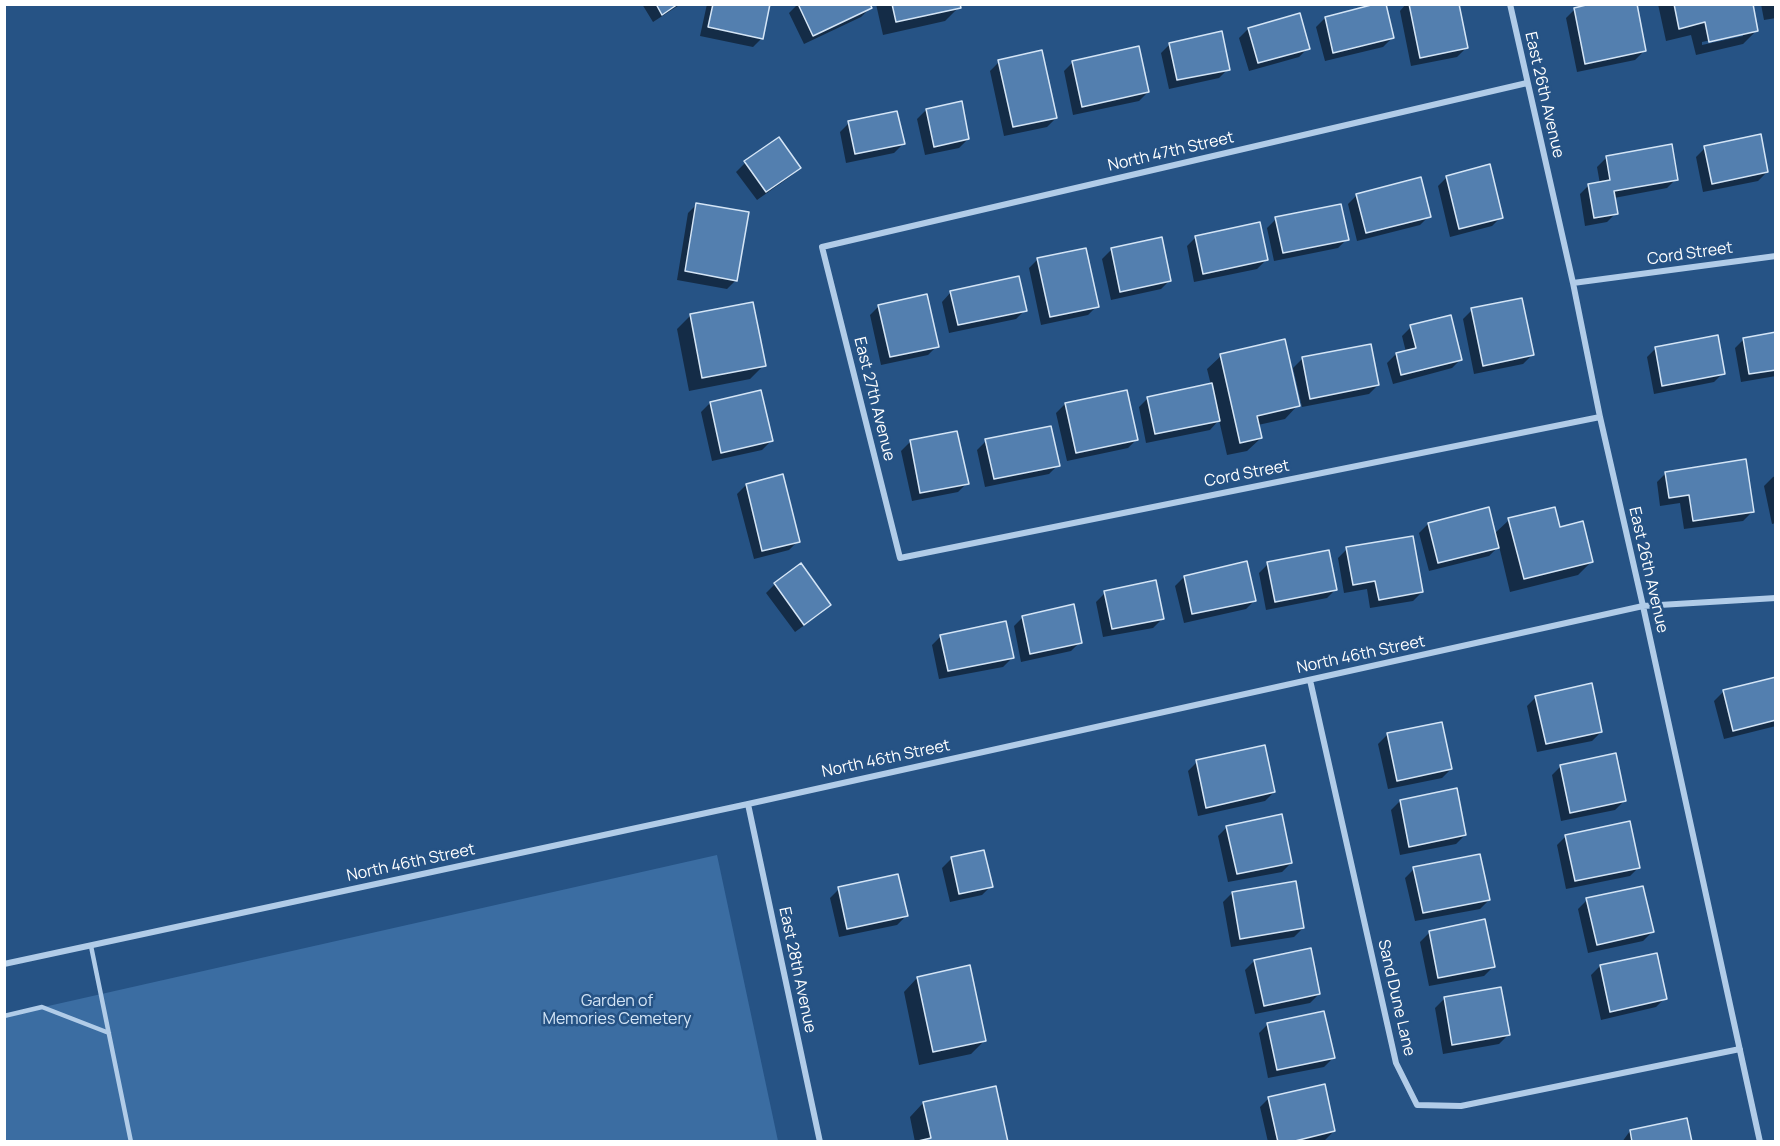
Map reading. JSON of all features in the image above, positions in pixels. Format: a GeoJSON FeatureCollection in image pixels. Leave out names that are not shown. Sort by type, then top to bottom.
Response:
{"type":"FeatureCollection","features":[{"type":"Feature","properties":{"kind":"street","name":"East 26th Avenue"},"geometry":{"type":"LineString","coordinates":[[1510,4],[1760,1142]]}},
{"type":"Feature","properties":{"kind":"street","name":"North 47th Street"},"geometry":{"type":"LineString","coordinates":[[822,247],[1527,83]]}},
{"type":"Feature","properties":{"kind":"street","name":"East 27th Avenue"},"geometry":{"type":"LineString","coordinates":[[822,247],[900,558]]}},
{"type":"Feature","properties":{"kind":"street","name":"Cord Street"},"geometry":{"type":"LineString","coordinates":[[1573,283],[1776,256]]}},
{"type":"Feature","properties":{"kind":"street","name":"Cord Street"},"geometry":{"type":"LineString","coordinates":[[900,558],[1600,417]]}},
{"type":"Feature","properties":{"kind":"street","name":"North 46th Street"},"geometry":{"type":"LineString","coordinates":[[4,964],[748,804],[1643,606],[1776,598]]}},
{"type":"Feature","properties":{"kind":"street","name":"Sand Dune Lane"},"geometry":{"type":"LineString","coordinates":[[1310,680],[1396,1063],[1417,1105],[1461,1106],[1740,1049]]}},
{"type":"Feature","properties":{"kind":"street","name":"East 28th Avenue"},"geometry":{"type":"LineString","coordinates":[[748,804],[820,1142]]}},
{"type":"Feature","properties":{"kind":"lane"},"geometry":{"type":"LineString","coordinates":[[91,946],[131,1142]]}},
{"type":"Feature","properties":{"kind":"lane"},"geometry":{"type":"LineString","coordinates":[[4,1016],[42,1007],[109,1033]]}},
{"type":"Feature","properties":{"kind":"green space","name":"Garden of Memories Cemetery"},"geometry":{"type":"Polygon","coordinates":[[[717,855],[778,1141],[5,1141],[4,1016],[717,855]]]}},
{"type":"Feature","properties":{"kind":"building"},"geometry":{"type":"Polygon","coordinates":[[[656,4],[678,4],[662,15],[656,4]]]}},
{"type":"Feature","properties":{"kind":"building"},"geometry":{"type":"Polygon","coordinates":[[[713,4],[770,4],[763,39],[708,27],[713,4]]]}},
{"type":"Feature","properties":{"kind":"building"},"geometry":{"type":"Polygon","coordinates":[[[798,4],[870,4],[872,8],[813,36],[798,4]]]}},
{"type":"Feature","properties":{"kind":"building"},"geometry":{"type":"Polygon","coordinates":[[[892,4],[960,4],[961,8],[896,22],[892,4]]]}},
{"type":"Feature","properties":{"kind":"building"},"geometry":{"type":"Polygon","coordinates":[[[1375,4],[1386,4],[1394,38],[1333,53],[1325,17],[1375,4]]]}},
{"type":"Feature","properties":{"kind":"building"},"geometry":{"type":"Polygon","coordinates":[[[1409,4],[1459,4],[1468,48],[1420,58],[1409,4]]]}},
{"type":"Feature","properties":{"kind":"building"},"geometry":{"type":"Polygon","coordinates":[[[1590,4],[1637,4],[1646,51],[1585,64],[1574,8],[1590,4]]]}},
{"type":"Feature","properties":{"kind":"building"},"geometry":{"type":"Polygon","coordinates":[[[1674,4],[1753,4],[1758,31],[1709,42],[1705,22],[1679,29],[1674,4]]]}},
{"type":"Feature","properties":{"kind":"building"},"geometry":{"type":"Polygon","coordinates":[[[1300,13],[1310,49],[1258,63],[1248,28],[1300,13]]]}},
{"type":"Feature","properties":{"kind":"building"},"geometry":{"type":"Polygon","coordinates":[[[1222,31],[1230,70],[1177,80],[1169,43],[1222,31]]]}},
{"type":"Feature","properties":{"kind":"building"},"geometry":{"type":"Polygon","coordinates":[[[1139,46],[1149,92],[1082,107],[1072,61],[1139,46]]]}},
{"type":"Feature","properties":{"kind":"building"},"geometry":{"type":"Polygon","coordinates":[[[1042,50],[1057,118],[1013,127],[998,60],[1042,50]]]}},
{"type":"Feature","properties":{"kind":"building"},"geometry":{"type":"Polygon","coordinates":[[[962,101],[969,139],[934,147],[926,109],[962,101]]]}},
{"type":"Feature","properties":{"kind":"building"},"geometry":{"type":"Polygon","coordinates":[[[897,111],[905,144],[855,154],[848,121],[897,111]]]}},
{"type":"Feature","properties":{"kind":"building"},"geometry":{"type":"Polygon","coordinates":[[[1761,134],[1768,172],[1712,184],[1704,146],[1761,134]]]}},
{"type":"Feature","properties":{"kind":"building"},"geometry":{"type":"Polygon","coordinates":[[[779,137],[801,168],[766,192],[744,161],[779,137]]]}},
{"type":"Feature","properties":{"kind":"building"},"geometry":{"type":"Polygon","coordinates":[[[1672,144],[1678,180],[1614,191],[1618,214],[1594,218],[1588,184],[1610,180],[1606,156],[1672,144]]]}},
{"type":"Feature","properties":{"kind":"building"},"geometry":{"type":"Polygon","coordinates":[[[1490,164],[1503,218],[1459,229],[1446,176],[1490,164]]]}},
{"type":"Feature","properties":{"kind":"building"},"geometry":{"type":"Polygon","coordinates":[[[1421,177],[1431,217],[1366,233],[1356,194],[1421,177]]]}},
{"type":"Feature","properties":{"kind":"building"},"geometry":{"type":"Polygon","coordinates":[[[696,203],[749,212],[737,281],[685,271],[696,203]]]}},
{"type":"Feature","properties":{"kind":"building"},"geometry":{"type":"Polygon","coordinates":[[[1341,204],[1349,240],[1283,253],[1275,217],[1341,204]]]}},
{"type":"Feature","properties":{"kind":"building"},"geometry":{"type":"Polygon","coordinates":[[[1260,222],[1268,260],[1203,274],[1195,236],[1260,222]]]}},
{"type":"Feature","properties":{"kind":"building"},"geometry":{"type":"Polygon","coordinates":[[[1162,237],[1171,281],[1120,292],[1111,248],[1162,237]]]}},
{"type":"Feature","properties":{"kind":"building"},"geometry":{"type":"Polygon","coordinates":[[[1086,248],[1099,307],[1050,317],[1037,258],[1086,248]]]}},
{"type":"Feature","properties":{"kind":"building"},"geometry":{"type":"Polygon","coordinates":[[[1019,276],[1027,311],[958,325],[950,291],[1019,276]]]}},
{"type":"Feature","properties":{"kind":"building"},"geometry":{"type":"Polygon","coordinates":[[[927,294],[939,347],[890,357],[878,305],[927,294]]]}},
{"type":"Feature","properties":{"kind":"building"},"geometry":{"type":"Polygon","coordinates":[[[1522,298],[1534,355],[1483,366],[1471,308],[1522,298]]]}},
{"type":"Feature","properties":{"kind":"building"},"geometry":{"type":"Polygon","coordinates":[[[753,302],[766,366],[702,378],[690,314],[753,302]]]}},
{"type":"Feature","properties":{"kind":"building"},"geometry":{"type":"Polygon","coordinates":[[[1451,315],[1462,360],[1401,375],[1396,353],[1416,348],[1410,325],[1451,315]]]}},
{"type":"Feature","properties":{"kind":"building"},"geometry":{"type":"Polygon","coordinates":[[[1776,332],[1776,370],[1749,374],[1743,338],[1776,332]]]}},
{"type":"Feature","properties":{"kind":"building"},"geometry":{"type":"Polygon","coordinates":[[[1718,335],[1725,374],[1662,386],[1655,347],[1718,335]]]}},
{"type":"Feature","properties":{"kind":"building"},"geometry":{"type":"Polygon","coordinates":[[[1285,339],[1300,406],[1257,416],[1262,438],[1240,443],[1220,354],[1285,339]]]}},
{"type":"Feature","properties":{"kind":"building"},"geometry":{"type":"Polygon","coordinates":[[[1371,344],[1379,385],[1310,399],[1302,357],[1371,344]]]}},
{"type":"Feature","properties":{"kind":"building"},"geometry":{"type":"Polygon","coordinates":[[[1212,383],[1220,421],[1155,434],[1147,397],[1212,383]]]}},
{"type":"Feature","properties":{"kind":"building"},"geometry":{"type":"Polygon","coordinates":[[[761,390],[773,441],[721,453],[710,402],[761,390]]]}},
{"type":"Feature","properties":{"kind":"building"},"geometry":{"type":"Polygon","coordinates":[[[1127,390],[1138,440],[1076,453],[1065,403],[1127,390]]]}},
{"type":"Feature","properties":{"kind":"building"},"geometry":{"type":"Polygon","coordinates":[[[1051,426],[1060,466],[994,479],[985,439],[1051,426]]]}},
{"type":"Feature","properties":{"kind":"building"},"geometry":{"type":"Polygon","coordinates":[[[957,431],[969,484],[920,493],[910,440],[957,431]]]}},
{"type":"Feature","properties":{"kind":"building"},"geometry":{"type":"Polygon","coordinates":[[[1746,459],[1754,512],[1693,521],[1689,495],[1669,498],[1665,472],[1746,459]]]}},
{"type":"Feature","properties":{"kind":"building"},"geometry":{"type":"Polygon","coordinates":[[[783,474],[800,542],[762,551],[746,484],[783,474]]]}},
{"type":"Feature","properties":{"kind":"building"},"geometry":{"type":"Polygon","coordinates":[[[1489,507],[1499,548],[1438,563],[1428,523],[1489,507]]]}},
{"type":"Feature","properties":{"kind":"building"},"geometry":{"type":"Polygon","coordinates":[[[1555,507],[1560,527],[1583,521],[1593,562],[1524,579],[1508,518],[1555,507]]]}},
{"type":"Feature","properties":{"kind":"building"},"geometry":{"type":"Polygon","coordinates":[[[1413,536],[1423,592],[1379,600],[1375,581],[1353,585],[1346,547],[1413,536]]]}},
{"type":"Feature","properties":{"kind":"building"},"geometry":{"type":"Polygon","coordinates":[[[1329,550],[1337,590],[1275,602],[1267,562],[1329,550]]]}},
{"type":"Feature","properties":{"kind":"building"},"geometry":{"type":"Polygon","coordinates":[[[1247,561],[1256,601],[1192,614],[1184,576],[1247,561]]]}},
{"type":"Feature","properties":{"kind":"building"},"geometry":{"type":"Polygon","coordinates":[[[801,563],[831,605],[804,625],[774,583],[801,563]]]}},
{"type":"Feature","properties":{"kind":"building"},"geometry":{"type":"Polygon","coordinates":[[[1156,580],[1164,619],[1112,629],[1104,591],[1156,580]]]}},
{"type":"Feature","properties":{"kind":"building"},"geometry":{"type":"Polygon","coordinates":[[[1074,604],[1082,643],[1030,654],[1022,616],[1074,604]]]}},
{"type":"Feature","properties":{"kind":"building"},"geometry":{"type":"Polygon","coordinates":[[[1006,621],[1014,658],[948,671],[940,635],[1006,621]]]}},
{"type":"Feature","properties":{"kind":"building"},"geometry":{"type":"Polygon","coordinates":[[[1776,677],[1776,720],[1733,731],[1723,690],[1776,677]]]}},
{"type":"Feature","properties":{"kind":"building"},"geometry":{"type":"Polygon","coordinates":[[[1592,683],[1602,732],[1546,744],[1535,696],[1592,683]]]}},
{"type":"Feature","properties":{"kind":"building"},"geometry":{"type":"Polygon","coordinates":[[[1442,722],[1452,769],[1397,781],[1387,733],[1442,722]]]}},
{"type":"Feature","properties":{"kind":"building"},"geometry":{"type":"Polygon","coordinates":[[[1265,745],[1275,792],[1206,808],[1196,760],[1265,745]]]}},
{"type":"Feature","properties":{"kind":"building"},"geometry":{"type":"Polygon","coordinates":[[[1616,753],[1626,801],[1570,813],[1560,765],[1616,753]]]}},
{"type":"Feature","properties":{"kind":"building"},"geometry":{"type":"Polygon","coordinates":[[[1457,788],[1466,835],[1409,847],[1400,800],[1457,788]]]}},
{"type":"Feature","properties":{"kind":"building"},"geometry":{"type":"Polygon","coordinates":[[[1282,814],[1292,863],[1237,874],[1226,826],[1282,814]]]}},
{"type":"Feature","properties":{"kind":"building"},"geometry":{"type":"Polygon","coordinates":[[[1630,821],[1640,868],[1575,881],[1565,835],[1630,821]]]}},
{"type":"Feature","properties":{"kind":"building"},"geometry":{"type":"Polygon","coordinates":[[[984,850],[993,887],[959,894],[951,857],[984,850]]]}},
{"type":"Feature","properties":{"kind":"building"},"geometry":{"type":"Polygon","coordinates":[[[1480,854],[1490,900],[1423,913],[1413,867],[1480,854]]]}},
{"type":"Feature","properties":{"kind":"building"},"geometry":{"type":"Polygon","coordinates":[[[898,874],[908,916],[847,929],[838,887],[898,874]]]}},
{"type":"Feature","properties":{"kind":"building"},"geometry":{"type":"Polygon","coordinates":[[[1296,881],[1304,928],[1240,939],[1232,892],[1296,881]]]}},
{"type":"Feature","properties":{"kind":"building"},"geometry":{"type":"Polygon","coordinates":[[[1643,886],[1654,932],[1597,945],[1586,898],[1643,886]]]}},
{"type":"Feature","properties":{"kind":"building"},"geometry":{"type":"Polygon","coordinates":[[[1485,919],[1495,967],[1438,978],[1429,931],[1485,919]]]}},
{"type":"Feature","properties":{"kind":"building"},"geometry":{"type":"Polygon","coordinates":[[[1311,948],[1320,994],[1264,1006],[1254,960],[1311,948]]]}},
{"type":"Feature","properties":{"kind":"building"},"geometry":{"type":"Polygon","coordinates":[[[1657,953],[1667,999],[1610,1012],[1600,965],[1657,953]]]}},
{"type":"Feature","properties":{"kind":"building"},"geometry":{"type":"Polygon","coordinates":[[[970,965],[986,1041],[933,1052],[917,977],[970,965]]]}},
{"type":"Feature","properties":{"kind":"building"},"geometry":{"type":"Polygon","coordinates":[[[1501,987],[1510,1035],[1452,1045],[1444,997],[1501,987]]]}},
{"type":"Feature","properties":{"kind":"building"},"geometry":{"type":"Polygon","coordinates":[[[1324,1011],[1335,1058],[1277,1070],[1267,1023],[1324,1011]]]}},
{"type":"Feature","properties":{"kind":"building"},"geometry":{"type":"Polygon","coordinates":[[[1325,1084],[1335,1131],[1291,1142],[1278,1142],[1268,1097],[1325,1084]]]}},
{"type":"Feature","properties":{"kind":"building"},"geometry":{"type":"Polygon","coordinates":[[[996,1086],[1008,1142],[914,1142],[931,1138],[923,1102],[996,1086]]]}},
{"type":"Feature","properties":{"kind":"building"},"geometry":{"type":"Polygon","coordinates":[[[1687,1118],[1692,1142],[1632,1142],[1630,1130],[1687,1118]]]}}]}
